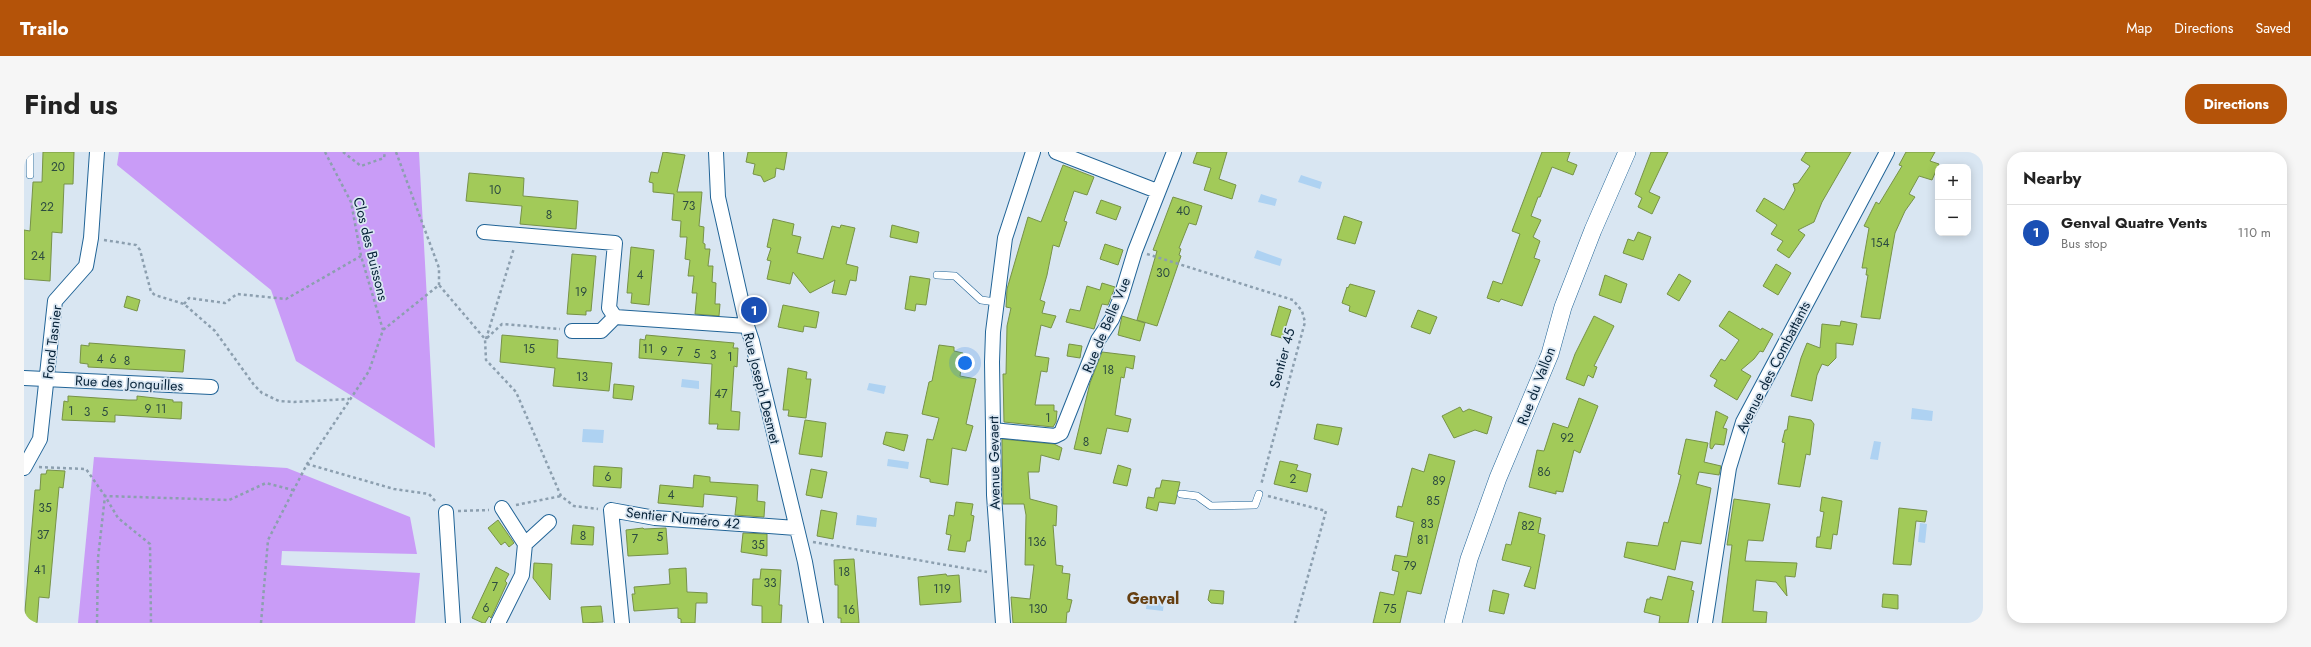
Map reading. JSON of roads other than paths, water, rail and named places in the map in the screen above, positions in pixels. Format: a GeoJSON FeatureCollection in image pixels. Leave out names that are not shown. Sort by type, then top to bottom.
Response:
{"type":"FeatureCollection","features":[{"type":"Feature","properties":{"kind":"street","name":"Fond Tasnier"},"geometry":{"type":"LineString","coordinates":[[24,467],[40,439],[48,378],[55,301],[86,266],[91,238],[97,152]]}},
{"type":"Feature","properties":{"kind":"street","name":"Rue Joseph Desmet"},"geometry":{"type":"LineString","coordinates":[[716,152],[718,196],[747,326],[752,341],[797,534],[805,562],[816,623]]}},
{"type":"Feature","properties":{"kind":"street","name":"Avenue Gevaert"},"geometry":{"type":"LineString","coordinates":[[1003,623],[998,571],[992,362],[996,302],[1005,238],[1033,152]]}},
{"type":"Feature","properties":{"kind":"street"},"geometry":{"type":"LineString","coordinates":[[1056,152],[1157,191]]}},
{"type":"Feature","properties":{"kind":"street","name":"Rue de Belle Vue"},"geometry":{"type":"LineString","coordinates":[[993,430],[1055,436],[1061,433],[1098,340],[1112,319],[1121,297],[1135,251],[1157,191],[1174,152]]}},
{"type":"Feature","properties":{"kind":"street","name":"Rue du Vallon"},"geometry":{"type":"LineString","coordinates":[[1454,623],[1469,559],[1498,478],[1550,354],[1563,308],[1593,230],[1628,152]]}},
{"type":"Feature","properties":{"kind":"street","name":"Avenue des Combattants"},"geometry":{"type":"LineString","coordinates":[[1706,623],[1729,468],[1743,422],[1887,152]]}},
{"type":"Feature","properties":{"kind":"street"},"geometry":{"type":"LineString","coordinates":[[484,232],[517,236],[615,243],[609,308],[615,317]]}},
{"type":"Feature","properties":{"kind":"street"},"geometry":{"type":"LineString","coordinates":[[572,331],[601,331],[615,317],[747,326]]}},
{"type":"Feature","properties":{"kind":"street","name":"Rue des Jonquilles"},"geometry":{"type":"LineString","coordinates":[[24,378],[211,387]]}},
{"type":"Feature","properties":{"kind":"street"},"geometry":{"type":"LineString","coordinates":[[498,623],[522,575],[525,544],[502,508]]}},
{"type":"Feature","properties":{"kind":"street","name":"Sentier Numéro 42"},"geometry":{"type":"LineString","coordinates":[[622,623],[611,510],[655,518],[797,534]]}},
{"type":"Feature","properties":{"kind":"street"},"geometry":{"type":"LineString","coordinates":[[446,512],[453,623]]}},
{"type":"Feature","properties":{"kind":"street"},"geometry":{"type":"LineString","coordinates":[[525,544],[549,522]]}},
{"type":"Feature","properties":{"kind":"lane"},"geometry":{"type":"LineString","coordinates":[[30,152],[30,175]]}},
{"type":"Feature","properties":{"kind":"lane"},"geometry":{"type":"LineString","coordinates":[[937,275],[955,276],[981,300],[996,302]]}},
{"type":"Feature","properties":{"kind":"lane"},"geometry":{"type":"LineString","coordinates":[[1182,494],[1197,496],[1211,506],[1255,505],[1259,494]]}},
{"type":"Feature","properties":{"kind":"water"},"geometry":{"type":"Polygon","coordinates":[[[1301,175],[1322,182],[1320,189],[1298,182],[1301,175]]]}},
{"type":"Feature","properties":{"kind":"water"},"geometry":{"type":"Polygon","coordinates":[[[1261,194],[1277,199],[1275,206],[1258,202],[1261,194]]]}},
{"type":"Feature","properties":{"kind":"water"},"geometry":{"type":"Polygon","coordinates":[[[1257,250],[1282,259],[1280,266],[1254,258],[1257,250]]]}},
{"type":"Feature","properties":{"kind":"water"},"geometry":{"type":"Polygon","coordinates":[[[682,379],[699,381],[699,389],[681,387],[682,379]]]}},
{"type":"Feature","properties":{"kind":"water"},"geometry":{"type":"Polygon","coordinates":[[[869,383],[886,386],[884,394],[867,390],[869,383]]]}},
{"type":"Feature","properties":{"kind":"water"},"geometry":{"type":"Polygon","coordinates":[[[1912,408],[1933,411],[1932,421],[1911,419],[1912,408]]]}},
{"type":"Feature","properties":{"kind":"water"},"geometry":{"type":"Polygon","coordinates":[[[583,429],[604,430],[603,443],[582,442],[583,429]]]}},
{"type":"Feature","properties":{"kind":"water"},"geometry":{"type":"Polygon","coordinates":[[[1874,441],[1881,442],[1878,460],[1870,459],[1874,441]]]}},
{"type":"Feature","properties":{"kind":"water"},"geometry":{"type":"Polygon","coordinates":[[[888,459],[909,462],[908,469],[887,466],[888,459]]]}},
{"type":"Feature","properties":{"kind":"water"},"geometry":{"type":"Polygon","coordinates":[[[857,515],[877,518],[876,527],[856,525],[857,515]]]}},
{"type":"Feature","properties":{"kind":"water"},"geometry":{"type":"Polygon","coordinates":[[[1920,523],[1927,524],[1925,543],[1918,542],[1920,523]]]}},
{"type":"Feature","properties":{"kind":"water"},"geometry":{"type":"Polygon","coordinates":[[[1147,600],[1164,602],[1163,611],[1146,609],[1147,600]]]}},
{"type":"Feature","properties":{"kind":"place","name":"Genval Quatre Vents"},"geometry":{"type":"Point","coordinates":[754,310]}},
{"type":"Feature","properties":{"kind":"district","name":"Genval"},"geometry":{"type":"Point","coordinates":[1153,598]}}]}
